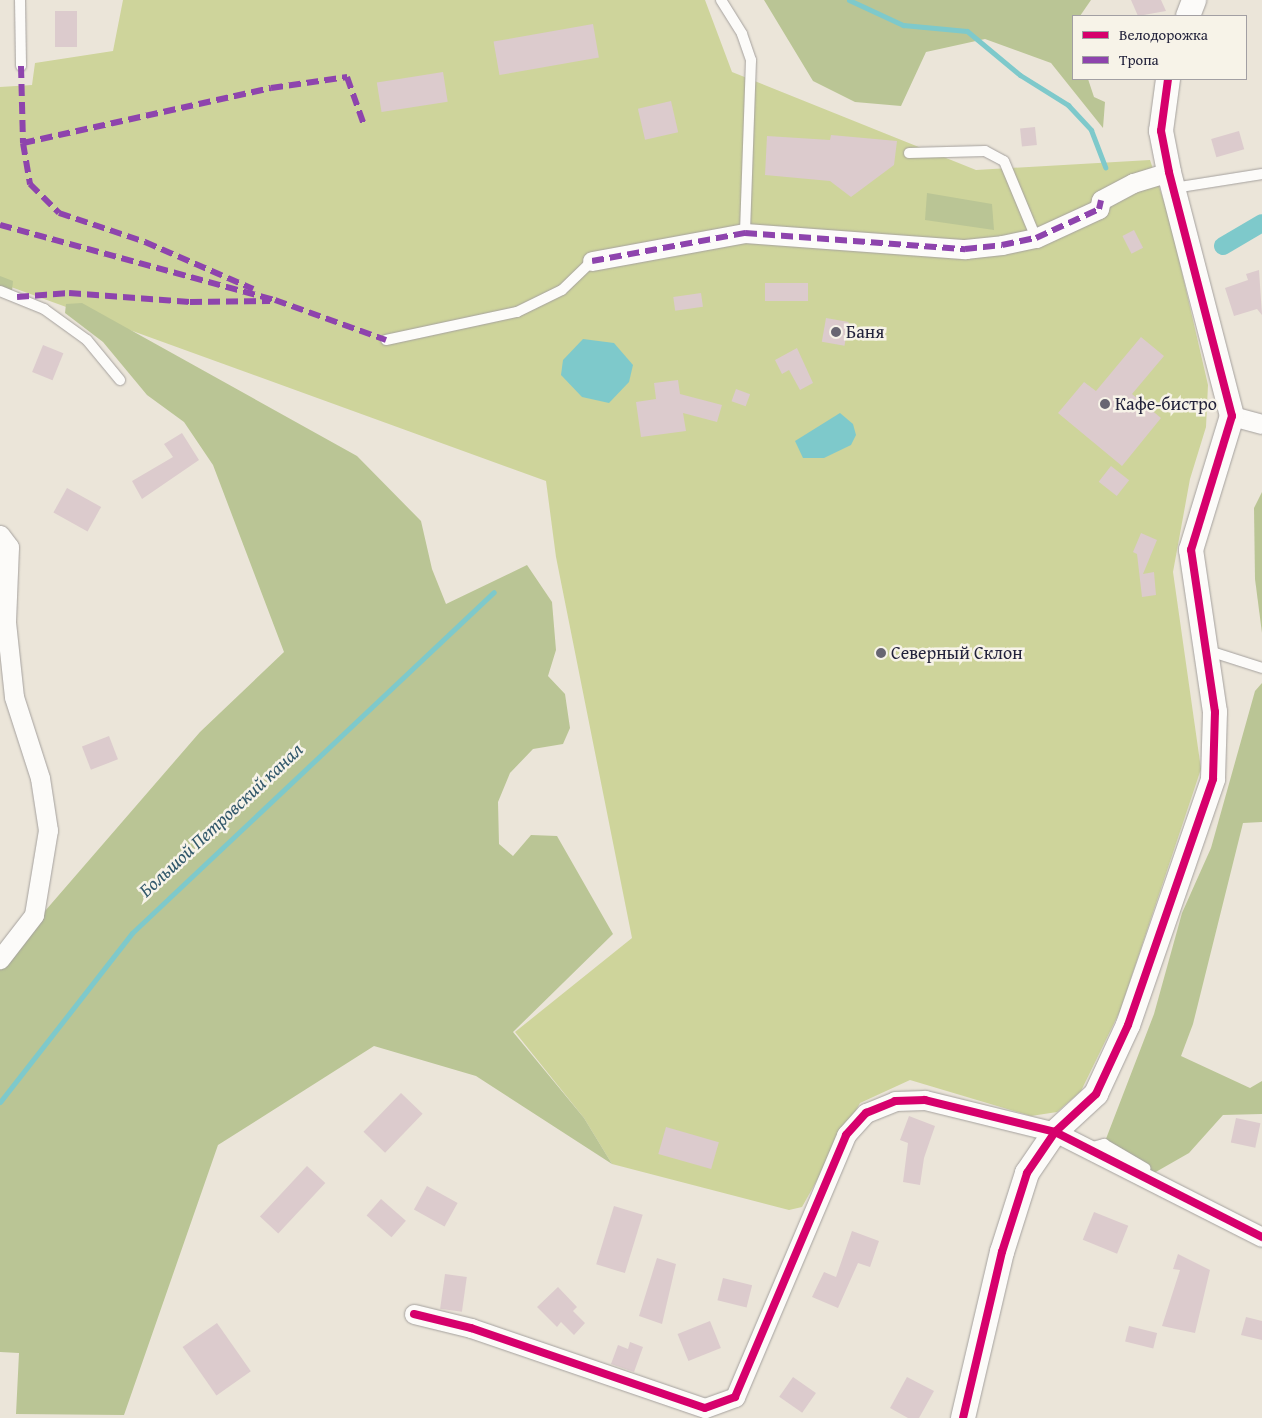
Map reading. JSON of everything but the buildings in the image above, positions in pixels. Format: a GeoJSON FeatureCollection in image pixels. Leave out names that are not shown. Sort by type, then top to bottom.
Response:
{"type":"FeatureCollection","features":[{"type":"Feature","properties":{"kind":"street"},"geometry":{"type":"LineString","coordinates":[[1188,15],[1194,0]]}},
{"type":"Feature","properties":{"kind":"street"},"geometry":{"type":"LineString","coordinates":[[962,1418],[1002,1252],[1027,1173],[1055,1132],[1096,1094],[1128,1025],[1213,779],[1215,712],[1203,649],[1191,550],[1232,416],[1171,180],[1161,131],[1168,80]]}},
{"type":"Feature","properties":{"kind":"street"},"geometry":{"type":"LineString","coordinates":[[592,262],[745,232],[965,249],[1036,238],[1099,209],[1101,200],[1133,183],[1171,180]]}},
{"type":"Feature","properties":{"kind":"street"},"geometry":{"type":"LineString","coordinates":[[1232,416],[1262,424]]}},
{"type":"Feature","properties":{"kind":"street"},"geometry":{"type":"LineString","coordinates":[[0,535],[9,548],[6,622],[14,697],[40,778],[48,830],[34,915],[0,959]]}},
{"type":"Feature","properties":{"kind":"street"},"geometry":{"type":"LineString","coordinates":[[414,1314],[471,1328],[705,1408],[735,1397],[846,1135],[866,1113],[895,1101],[926,1100],[1055,1132],[1083,1149],[1262,1237]]}},
{"type":"Feature","properties":{"kind":"lane"},"geometry":{"type":"LineString","coordinates":[[20,0],[21,66]]}},
{"type":"Feature","properties":{"kind":"lane"},"geometry":{"type":"LineString","coordinates":[[720,0],[742,34],[751,60],[745,232]]}},
{"type":"Feature","properties":{"kind":"lane"},"geometry":{"type":"LineString","coordinates":[[909,153],[985,151],[1004,161],[1036,238]]}},
{"type":"Feature","properties":{"kind":"lane"},"geometry":{"type":"LineString","coordinates":[[1171,180],[1262,174]]}},
{"type":"Feature","properties":{"kind":"lane"},"geometry":{"type":"LineString","coordinates":[[386,340],[517,312],[562,290],[592,262]]}},
{"type":"Feature","properties":{"kind":"lane"},"geometry":{"type":"LineString","coordinates":[[0,291],[44,309],[87,340],[120,380]]}},
{"type":"Feature","properties":{"kind":"lane"},"geometry":{"type":"LineString","coordinates":[[1203,649],[1262,668]]}},
{"type":"Feature","properties":{"kind":"lane"},"geometry":{"type":"LineString","coordinates":[[1083,1149],[1104,1144],[1154,1173]]}},
{"type":"Feature","properties":{"kind":"green space","name":"Северный Склон"},"geometry":{"type":"Polygon","coordinates":[[[123,0],[705,0],[732,72],[976,170],[1150,160],[1169,216],[1208,385],[1206,427],[1190,479],[1173,572],[1201,769],[1120,1011],[1081,1091],[1057,1112],[1031,1116],[910,1080],[860,1103],[802,1207],[789,1210],[612,1164],[584,1118],[515,1032],[632,938],[556,557],[546,481],[0,283],[0,87],[32,85],[35,63],[113,51],[123,0]]]}},
{"type":"Feature","properties":{"kind":"green space"},"geometry":{"type":"Polygon","coordinates":[[[764,0],[1091,0],[1081,15],[1072,15],[1072,80],[1088,80],[1094,97],[1105,102],[1103,128],[1051,63],[985,39],[926,52],[901,106],[855,102],[813,81],[764,0]]]}},
{"type":"Feature","properties":{"kind":"green space"},"geometry":{"type":"Polygon","coordinates":[[[927,193],[992,204],[994,230],[925,220],[927,193]]]}},
{"type":"Feature","properties":{"kind":"green space"},"geometry":{"type":"Polygon","coordinates":[[[0,276],[13,281],[12,291],[0,287],[0,276]]]}},
{"type":"Feature","properties":{"kind":"green space"},"geometry":{"type":"Polygon","coordinates":[[[82,303],[357,456],[421,521],[432,569],[446,604],[527,565],[552,602],[556,650],[548,676],[565,694],[570,728],[563,744],[533,749],[510,773],[498,802],[499,844],[513,856],[531,835],[557,836],[613,934],[513,1032],[584,1118],[612,1164],[476,1076],[374,1046],[218,1145],[124,1415],[16,1414],[19,1353],[0,1352],[0,963],[200,732],[284,652],[213,465],[184,422],[147,395],[103,342],[65,313],[66,304],[82,303]]]}},
{"type":"Feature","properties":{"kind":"green space"},"geometry":{"type":"Polygon","coordinates":[[[1262,492],[1262,633],[1255,579],[1254,508],[1262,492]]]}},
{"type":"Feature","properties":{"kind":"green space"},"geometry":{"type":"Polygon","coordinates":[[[1262,683],[1262,822],[1243,823],[1193,1024],[1181,1056],[1250,1088],[1262,1081],[1262,1114],[1223,1115],[1189,1153],[1154,1173],[1104,1144],[1154,1014],[1182,913],[1211,848],[1255,691],[1262,683]]]}},
{"type":"Feature","properties":{"kind":"water"},"geometry":{"type":"Polygon","coordinates":[[[583,339],[614,343],[633,365],[629,382],[609,403],[582,397],[561,375],[563,360],[583,339]]]}},
{"type":"Feature","properties":{"kind":"water"},"geometry":{"type":"Polygon","coordinates":[[[840,413],[853,424],[856,435],[851,445],[824,458],[803,458],[795,441],[840,413]]]}},
{"type":"Feature","properties":{"kind":"waterway"},"geometry":{"type":"LineString","coordinates":[[849,0],[903,25],[967,31],[1020,75],[1068,105],[1091,130],[1105,167]]}},
{"type":"Feature","properties":{"kind":"waterway","name":"Большой Петровский канал"},"geometry":{"type":"LineString","coordinates":[[1223,246],[1262,223]]}},
{"type":"Feature","properties":{"kind":"waterway","name":"Большой Петровский канал"},"geometry":{"type":"LineString","coordinates":[[0,1102],[132,933],[494,592]]}},
{"type":"Feature","properties":{"kind":"marked path"},"geometry":{"type":"LineString","coordinates":[[21,66],[23,143],[271,88],[347,77],[364,125]]}},
{"type":"Feature","properties":{"kind":"marked path"},"geometry":{"type":"LineString","coordinates":[[23,143],[30,184],[59,213],[145,242],[253,289]]}},
{"type":"Feature","properties":{"kind":"marked path"},"geometry":{"type":"LineString","coordinates":[[592,261],[745,233],[965,249],[1002,245],[1036,238],[1099,209],[1101,200]]}},
{"type":"Feature","properties":{"kind":"marked path"},"geometry":{"type":"LineString","coordinates":[[0,225],[275,300],[386,340]]}},
{"type":"Feature","properties":{"kind":"marked path"},"geometry":{"type":"LineString","coordinates":[[17,297],[69,293],[190,302],[270,301]]}},
{"type":"Feature","properties":{"kind":"cycle path"},"geometry":{"type":"LineString","coordinates":[[963,1418],[1002,1252],[1027,1173],[1055,1132],[1096,1094],[1128,1025],[1213,779],[1215,712],[1191,550],[1232,416],[1169,172],[1161,131],[1168,80]]}},
{"type":"Feature","properties":{"kind":"cycle path"},"geometry":{"type":"LineString","coordinates":[[414,1314],[471,1328],[705,1408],[735,1397],[846,1135],[866,1113],[895,1101],[925,1100],[1055,1132],[1262,1237]]}},
{"type":"Feature","properties":{"kind":"place","name":"Баня"},"geometry":{"type":"Point","coordinates":[836,332]}},
{"type":"Feature","properties":{"kind":"place","name":"Кафе-бистро"},"geometry":{"type":"Point","coordinates":[1105,404]}},
{"type":"Feature","properties":{"kind":"place","name":"Северный Склон"},"geometry":{"type":"Point","coordinates":[881,653]}}]}
